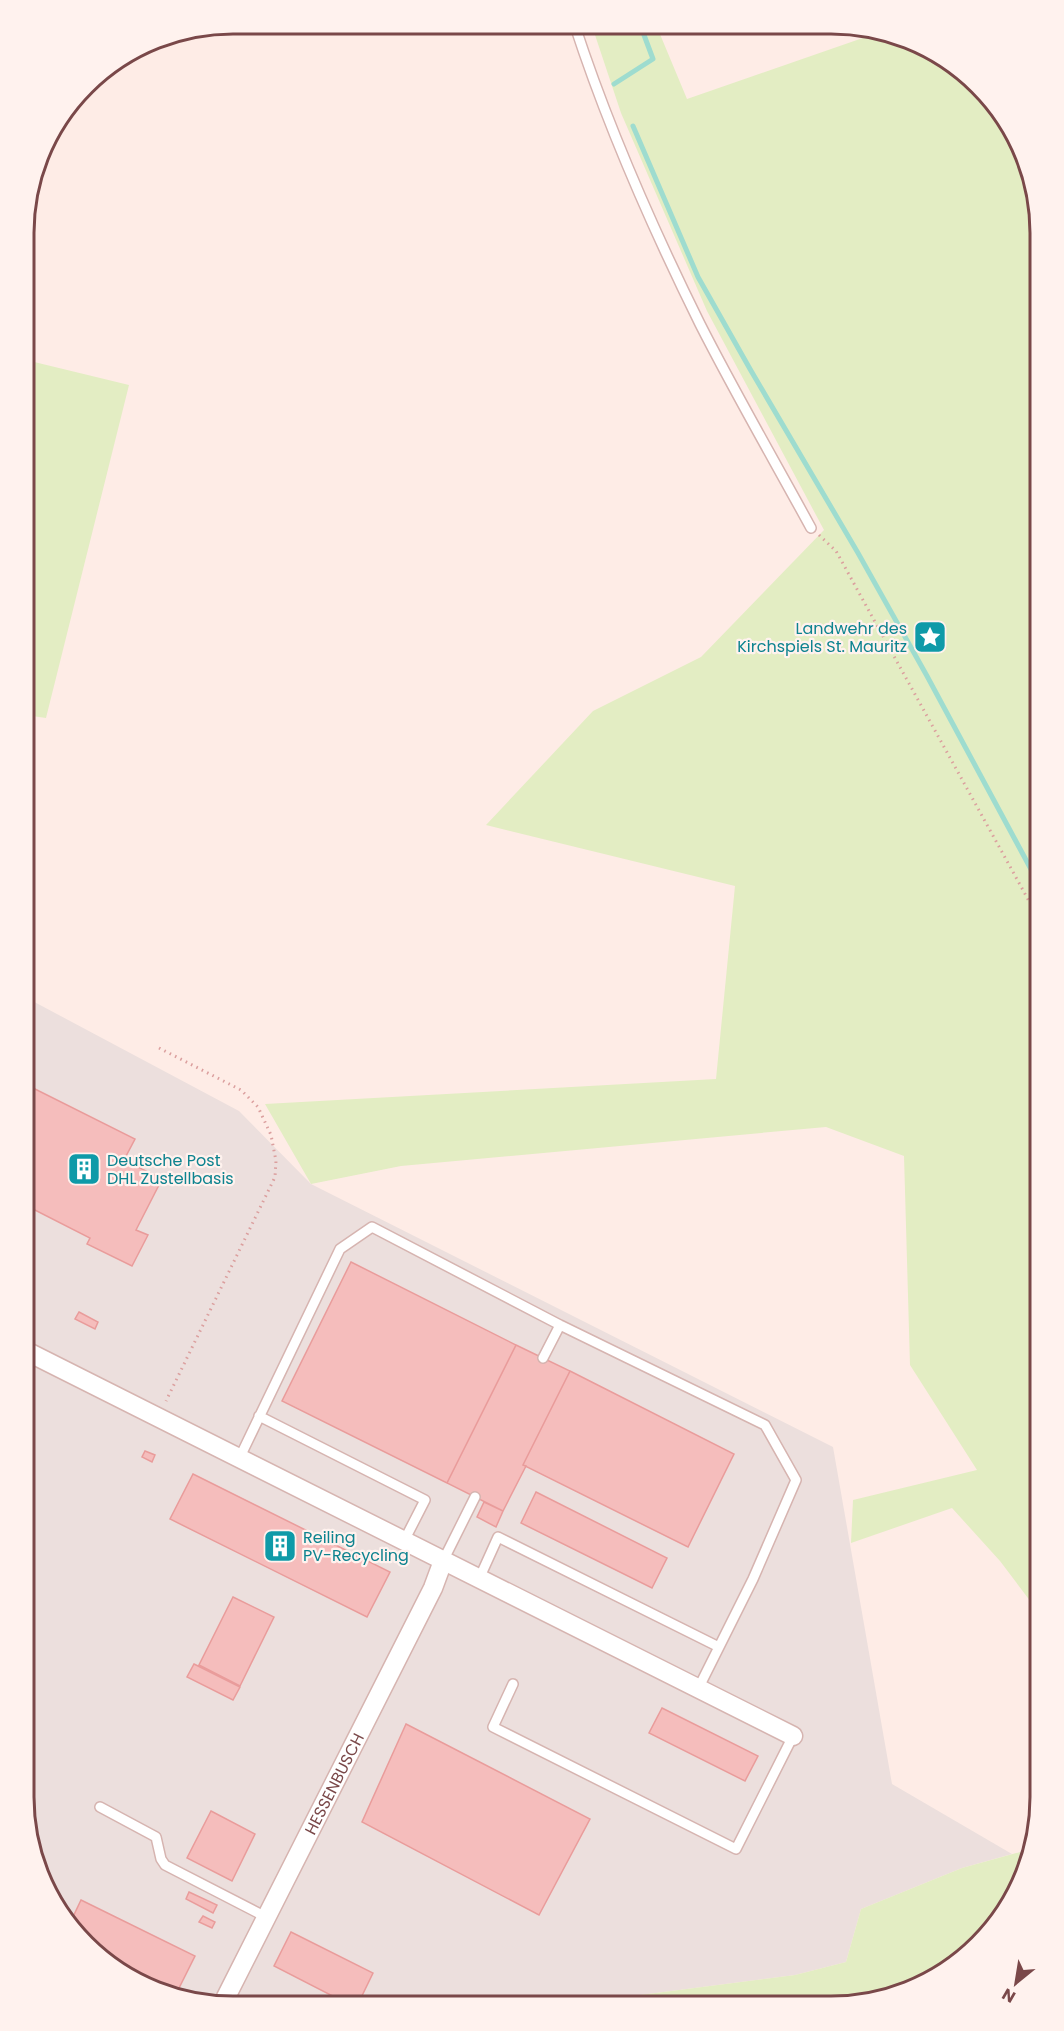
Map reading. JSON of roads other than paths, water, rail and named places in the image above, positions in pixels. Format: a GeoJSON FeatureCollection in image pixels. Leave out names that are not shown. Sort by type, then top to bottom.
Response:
{"type":"FeatureCollection","features":[{"type":"Feature","properties":{"kind":"street"},"geometry":{"type":"LineString","coordinates":[[34,1355],[793,1736]]}},
{"type":"Feature","properties":{"kind":"street","name":"HESSENBUSCH"},"geometry":{"type":"LineString","coordinates":[[227,1996],[433,1588],[443,1561]]}},
{"type":"Feature","properties":{"kind":"lane"},"geometry":{"type":"LineString","coordinates":[[578,34],[639,192],[678,277],[706,335],[811,528]]}},
{"type":"Feature","properties":{"kind":"lane"},"geometry":{"type":"LineString","coordinates":[[240,1457],[340,1249],[372,1227],[560,1325],[765,1425],[796,1480],[753,1579],[698,1689]]}},
{"type":"Feature","properties":{"kind":"lane"},"geometry":{"type":"LineString","coordinates":[[543,1358],[560,1325]]}},
{"type":"Feature","properties":{"kind":"lane"},"geometry":{"type":"LineString","coordinates":[[260,1416],[425,1500],[404,1541]]}},
{"type":"Feature","properties":{"kind":"lane"},"geometry":{"type":"LineString","coordinates":[[443,1561],[475,1497]]}},
{"type":"Feature","properties":{"kind":"lane"},"geometry":{"type":"LineString","coordinates":[[478,1579],[498,1537],[719,1647]]}},
{"type":"Feature","properties":{"kind":"lane"},"geometry":{"type":"LineString","coordinates":[[513,1684],[493,1727],[736,1849],[793,1736]]}},
{"type":"Feature","properties":{"kind":"lane"},"geometry":{"type":"LineString","coordinates":[[100,1807],[156,1837],[161,1859],[165,1865],[266,1917]]}},
{"type":"Feature","properties":{"kind":"waterway"},"geometry":{"type":"LineString","coordinates":[[614,84],[653,59],[644,34]]}},
{"type":"Feature","properties":{"kind":"waterway"},"geometry":{"type":"LineString","coordinates":[[633,126],[698,277],[858,553],[1030,867]]}},
{"type":"Feature","properties":{"kind":"place","name":"Landwehr des Kirchspiels St. Mauritz"},"geometry":{"type":"Point","coordinates":[930,637]}},
{"type":"Feature","properties":{"kind":"place","name":"Deutsche Post DHL Zustellbasis"},"geometry":{"type":"Point","coordinates":[84,1169]}},
{"type":"Feature","properties":{"kind":"place","name":"Reiling PV-Recycling"},"geometry":{"type":"Point","coordinates":[280,1546]}}]}
